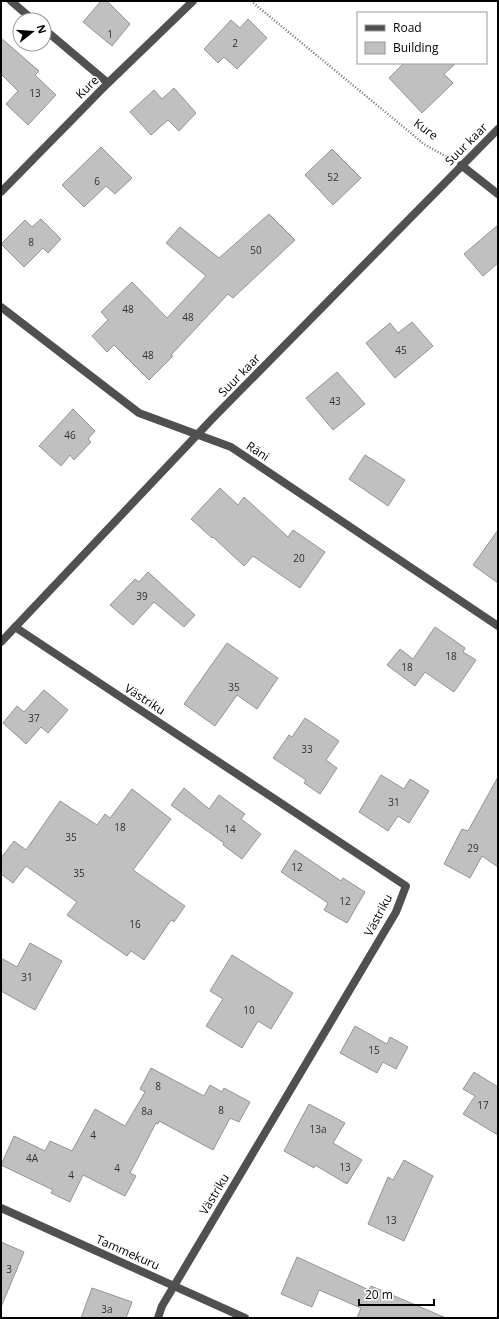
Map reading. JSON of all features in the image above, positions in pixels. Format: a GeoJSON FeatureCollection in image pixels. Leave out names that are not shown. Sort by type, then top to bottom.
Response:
{"type":"FeatureCollection","features":[{"type":"Feature","properties":{"kind":"street"},"geometry":{"type":"LineString","coordinates":[[11,1],[24,12]]}},
{"type":"Feature","properties":{"kind":"street","name":"Kure"},"geometry":{"type":"LineString","coordinates":[[1,192],[108,83],[193,1]]}},
{"type":"Feature","properties":{"kind":"street"},"geometry":{"type":"LineString","coordinates":[[52,36],[108,83]]}},
{"type":"Feature","properties":{"kind":"street","name":"Suur kaar"},"geometry":{"type":"LineString","coordinates":[[1,642],[197,434],[498,129]]}},
{"type":"Feature","properties":{"kind":"street"},"geometry":{"type":"LineString","coordinates":[[461,166],[498,194]]}},
{"type":"Feature","properties":{"kind":"street","name":"Räni"},"geometry":{"type":"LineString","coordinates":[[1,307],[139,413],[231,447],[498,626]]}},
{"type":"Feature","properties":{"kind":"street","name":"Västriku"},"geometry":{"type":"LineString","coordinates":[[15,627],[406,886],[396,912],[162,1306],[158,1318]]}},
{"type":"Feature","properties":{"kind":"street","name":"Tammekuru"},"geometry":{"type":"LineString","coordinates":[[1,1208],[245,1318]]}},
{"type":"Feature","properties":{"kind":"path","name":"Kure"},"geometry":{"type":"LineString","coordinates":[[251,1],[424,144],[461,166]]}},
{"type":"Feature","properties":{"kind":"building"},"geometry":{"type":"Polygon","coordinates":[[[101,1],[107,1],[130,24],[112,46],[83,22],[101,1]]]}},
{"type":"Feature","properties":{"kind":"building"},"geometry":{"type":"Polygon","coordinates":[[[248,19],[267,38],[237,69],[224,57],[218,63],[204,49],[231,20],[240,28],[248,19]]]}},
{"type":"Feature","properties":{"kind":"building"},"geometry":{"type":"Polygon","coordinates":[[[1,38],[12,48],[12,52],[17,52],[39,71],[35,75],[56,95],[28,125],[6,104],[18,91],[1,74],[1,38]]]}},
{"type":"Feature","properties":{"kind":"building"},"geometry":{"type":"Polygon","coordinates":[[[403,64],[455,64],[444,74],[453,83],[422,113],[389,78],[403,64]]]}},
{"type":"Feature","properties":{"kind":"building"},"geometry":{"type":"Polygon","coordinates":[[[174,88],[196,113],[179,131],[168,120],[151,135],[130,112],[154,90],[162,99],[174,88]]]}},
{"type":"Feature","properties":{"kind":"building"},"geometry":{"type":"Polygon","coordinates":[[[101,147],[132,178],[115,194],[106,186],[84,207],[62,185],[101,147]]]}},
{"type":"Feature","properties":{"kind":"building"},"geometry":{"type":"Polygon","coordinates":[[[332,149],[361,178],[333,205],[305,175],[332,149]]]}},
{"type":"Feature","properties":{"kind":"building"},"geometry":{"type":"Polygon","coordinates":[[[269,214],[295,240],[233,298],[228,294],[171,355],[173,356],[149,380],[114,345],[107,352],[92,336],[108,320],[101,312],[132,282],[167,318],[206,276],[166,243],[180,227],[219,258],[269,214]]]}},
{"type":"Feature","properties":{"kind":"building"},"geometry":{"type":"Polygon","coordinates":[[[41,219],[61,239],[48,253],[43,248],[24,267],[1,244],[25,220],[32,227],[41,219]]]}},
{"type":"Feature","properties":{"kind":"building"},"geometry":{"type":"Polygon","coordinates":[[[498,225],[498,263],[483,276],[464,254],[498,225]]]}},
{"type":"Feature","properties":{"kind":"building"},"geometry":{"type":"Polygon","coordinates":[[[412,322],[433,346],[395,378],[366,343],[390,323],[398,333],[412,322]]]}},
{"type":"Feature","properties":{"kind":"building"},"geometry":{"type":"Polygon","coordinates":[[[337,372],[365,404],[333,430],[306,398],[337,372]]]}},
{"type":"Feature","properties":{"kind":"building"},"geometry":{"type":"Polygon","coordinates":[[[73,409],[95,431],[88,439],[91,442],[74,460],[70,455],[61,466],[39,446],[73,409]]]}},
{"type":"Feature","properties":{"kind":"building"},"geometry":{"type":"Polygon","coordinates":[[[365,455],[405,480],[388,506],[349,479],[365,455]]]}},
{"type":"Feature","properties":{"kind":"building"},"geometry":{"type":"Polygon","coordinates":[[[220,488],[238,505],[244,497],[288,537],[293,530],[325,552],[300,588],[253,556],[244,566],[191,519],[220,488]]]}},
{"type":"Feature","properties":{"kind":"building"},"geometry":{"type":"Polygon","coordinates":[[[498,530],[498,583],[473,565],[498,530]]]}},
{"type":"Feature","properties":{"kind":"building"},"geometry":{"type":"Polygon","coordinates":[[[148,572],[195,615],[184,627],[154,602],[133,625],[110,605],[135,579],[139,582],[148,572]]]}},
{"type":"Feature","properties":{"kind":"building"},"geometry":{"type":"Polygon","coordinates":[[[435,627],[465,648],[463,652],[476,660],[454,692],[425,672],[415,686],[387,665],[400,649],[413,659],[435,627]]]}},
{"type":"Feature","properties":{"kind":"building"},"geometry":{"type":"Polygon","coordinates":[[[227,643],[278,678],[257,709],[237,695],[215,726],[184,704],[227,643]]]}},
{"type":"Feature","properties":{"kind":"building"},"geometry":{"type":"Polygon","coordinates":[[[44,690],[68,710],[48,733],[41,727],[26,744],[3,723],[17,706],[24,712],[44,690]]]}},
{"type":"Feature","properties":{"kind":"building"},"geometry":{"type":"Polygon","coordinates":[[[305,718],[339,741],[326,760],[337,768],[320,794],[304,783],[306,780],[273,758],[289,735],[292,737],[305,718]]]}},
{"type":"Feature","properties":{"kind":"building"},"geometry":{"type":"Polygon","coordinates":[[[381,775],[404,789],[410,779],[429,791],[409,823],[398,816],[388,831],[359,812],[381,775]]]}},
{"type":"Feature","properties":{"kind":"building"},"geometry":{"type":"Polygon","coordinates":[[[498,777],[498,867],[482,856],[470,878],[444,864],[462,829],[468,831],[498,777]]]}},
{"type":"Feature","properties":{"kind":"building"},"geometry":{"type":"Polygon","coordinates":[[[184,788],[209,809],[219,795],[245,814],[241,819],[261,834],[242,859],[223,845],[224,843],[171,805],[184,788]]]}},
{"type":"Feature","properties":{"kind":"building"},"geometry":{"type":"Polygon","coordinates":[[[132,789],[171,819],[133,870],[185,906],[174,922],[171,920],[144,960],[131,951],[127,956],[67,915],[77,902],[26,866],[13,883],[1,874],[1,858],[14,841],[26,850],[60,801],[97,825],[105,814],[110,818],[132,789]]]}},
{"type":"Feature","properties":{"kind":"building"},"geometry":{"type":"Polygon","coordinates":[[[295,850],[341,881],[343,878],[365,892],[347,923],[324,910],[328,903],[281,872],[295,850]]]}},
{"type":"Feature","properties":{"kind":"building"},"geometry":{"type":"Polygon","coordinates":[[[30,943],[62,961],[35,1010],[1,991],[1,958],[17,967],[30,943]]]}},
{"type":"Feature","properties":{"kind":"building"},"geometry":{"type":"Polygon","coordinates":[[[232,955],[293,993],[271,1029],[258,1021],[242,1048],[206,1026],[223,999],[210,991],[232,955]]]}},
{"type":"Feature","properties":{"kind":"building"},"geometry":{"type":"Polygon","coordinates":[[[355,1026],[387,1044],[390,1037],[408,1047],[396,1069],[383,1062],[377,1073],[340,1053],[355,1026]]]}},
{"type":"Feature","properties":{"kind":"building"},"geometry":{"type":"Polygon","coordinates":[[[151,1068],[204,1096],[210,1085],[222,1092],[224,1088],[250,1102],[239,1122],[230,1118],[213,1150],[159,1121],[158,1124],[156,1123],[130,1173],[136,1176],[125,1196],[83,1175],[70,1202],[51,1193],[53,1190],[1,1165],[14,1136],[45,1151],[50,1141],[72,1151],[95,1109],[125,1126],[145,1092],[140,1089],[151,1068]]]}},
{"type":"Feature","properties":{"kind":"building"},"geometry":{"type":"Polygon","coordinates":[[[474,1072],[498,1087],[498,1135],[463,1114],[475,1096],[463,1089],[474,1072]]]}},
{"type":"Feature","properties":{"kind":"building"},"geometry":{"type":"Polygon","coordinates":[[[309,1104],[345,1123],[333,1143],[362,1160],[347,1184],[315,1165],[314,1168],[284,1151],[309,1104]]]}},
{"type":"Feature","properties":{"kind":"building"},"geometry":{"type":"Polygon","coordinates":[[[404,1160],[433,1176],[404,1241],[368,1224],[388,1177],[393,1180],[404,1160]]]}},
{"type":"Feature","properties":{"kind":"building"},"geometry":{"type":"Polygon","coordinates":[[[1,1242],[24,1252],[1,1307],[1,1242]]]}},
{"type":"Feature","properties":{"kind":"building"},"geometry":{"type":"Polygon","coordinates":[[[297,1257],[369,1290],[371,1286],[446,1318],[357,1318],[361,1308],[319,1290],[312,1307],[281,1294],[297,1257]]]}},
{"type":"Feature","properties":{"kind":"building"},"geometry":{"type":"Polygon","coordinates":[[[92,1288],[132,1302],[126,1318],[81,1318],[92,1288]]]}}]}
